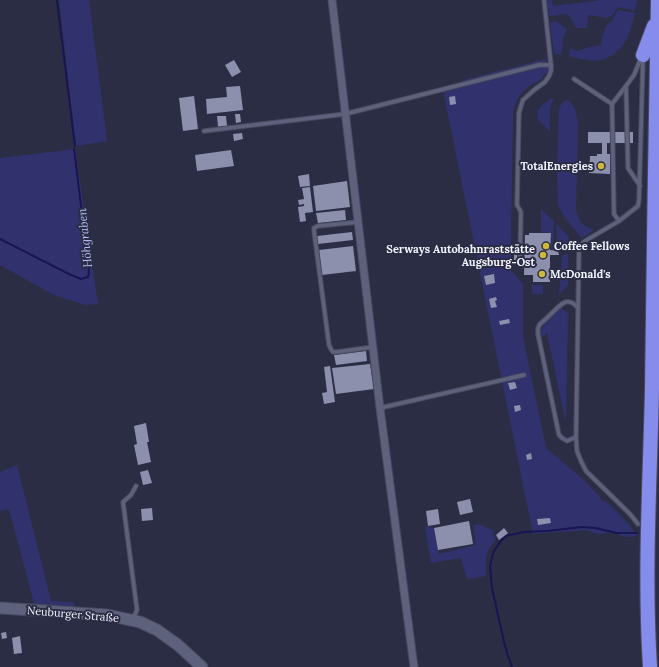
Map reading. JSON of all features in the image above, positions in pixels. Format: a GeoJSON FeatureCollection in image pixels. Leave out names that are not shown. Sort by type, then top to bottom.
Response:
{"type":"FeatureCollection","features":[{"type":"Feature","properties":{"kind":"highway"},"geometry":{"type":"LineString","coordinates":[[643,55],[651,35],[658,5]]}},
{"type":"Feature","properties":{"kind":"highway"},"geometry":{"type":"LineString","coordinates":[[650,667],[648,637],[648,569],[658,5]]}},
{"type":"Feature","properties":{"kind":"highway"},"geometry":{"type":"LineString","coordinates":[[638,524],[644,540],[644,558],[648,569]]}},
{"type":"Feature","properties":{"kind":"street"},"geometry":{"type":"LineString","coordinates":[[332,0],[380,408],[414,667]]}},
{"type":"Feature","properties":{"kind":"street","name":"Neuburger Straße"},"geometry":{"type":"LineString","coordinates":[[0,608],[107,615],[140,622],[157,630],[178,645],[202,667]]}},
{"type":"Feature","properties":{"kind":"lane"},"geometry":{"type":"LineString","coordinates":[[520,259],[521,212],[517,205],[519,113],[523,100],[530,92],[545,82],[549,76],[551,65],[544,0]]}},
{"type":"Feature","properties":{"kind":"lane"},"geometry":{"type":"LineString","coordinates":[[619,221],[614,214],[612,104],[634,75],[643,55]]}},
{"type":"Feature","properties":{"kind":"lane"},"geometry":{"type":"LineString","coordinates":[[638,524],[630,514],[586,471],[577,451],[576,437],[579,250],[585,241],[619,221],[638,206],[640,186],[643,55]]}},
{"type":"Feature","properties":{"kind":"lane"},"geometry":{"type":"LineString","coordinates":[[204,131],[345,114],[540,65],[551,65]]}},
{"type":"Feature","properties":{"kind":"lane"},"geometry":{"type":"LineString","coordinates":[[574,78],[612,104]]}},
{"type":"Feature","properties":{"kind":"lane"},"geometry":{"type":"LineString","coordinates":[[626,86],[628,168],[640,186]]}},
{"type":"Feature","properties":{"kind":"lane"},"geometry":{"type":"LineString","coordinates":[[358,222],[318,226],[314,228],[314,231],[329,345],[331,349],[333,352],[337,352],[373,347]]}},
{"type":"Feature","properties":{"kind":"lane"},"geometry":{"type":"LineString","coordinates":[[576,437],[567,441],[558,433],[538,328],[540,324],[564,303],[573,303],[578,308]]}},
{"type":"Feature","properties":{"kind":"lane"},"geometry":{"type":"LineString","coordinates":[[380,408],[524,375]]}},
{"type":"Feature","properties":{"kind":"lane"},"geometry":{"type":"LineString","coordinates":[[132,620],[137,610],[123,502],[131,495],[136,486]]}},
{"type":"Feature","properties":{"kind":"shaded area"},"geometry":{"type":"Polygon","coordinates":[[[59,0],[89,0],[107,141],[76,146],[59,0]]]}},
{"type":"Feature","properties":{"kind":"shaded area"},"geometry":{"type":"Polygon","coordinates":[[[547,0],[552,0],[553,6],[602,0],[637,0],[635,11],[618,7],[612,16],[607,18],[588,15],[587,28],[576,28],[568,14],[549,16],[547,0]]]}},
{"type":"Feature","properties":{"kind":"shaded area"},"geometry":{"type":"Polygon","coordinates":[[[618,10],[635,13],[628,36],[615,54],[600,60],[580,59],[569,56],[570,48],[577,51],[601,45],[606,26],[613,19],[618,10]]]}},
{"type":"Feature","properties":{"kind":"shaded area"},"geometry":{"type":"Polygon","coordinates":[[[556,21],[567,29],[563,38],[560,55],[554,53],[550,24],[556,21]]]}},
{"type":"Feature","properties":{"kind":"shaded area"},"geometry":{"type":"Polygon","coordinates":[[[546,59],[548,71],[539,81],[529,86],[522,92],[515,103],[513,112],[511,270],[523,284],[523,337],[546,448],[585,481],[602,501],[606,501],[629,524],[637,536],[624,537],[614,532],[599,534],[586,530],[533,534],[443,90],[464,84],[463,80],[546,59]]]}},
{"type":"Feature","properties":{"kind":"shaded area"},"geometry":{"type":"Polygon","coordinates":[[[551,99],[554,99],[550,111],[550,131],[540,122],[537,116],[541,107],[551,99]]]}},
{"type":"Feature","properties":{"kind":"shaded area"},"geometry":{"type":"Polygon","coordinates":[[[566,100],[569,101],[575,108],[578,123],[576,209],[578,217],[582,223],[594,230],[582,238],[565,218],[558,205],[557,170],[559,108],[566,100]]]}},
{"type":"Feature","properties":{"kind":"shaded area"},"geometry":{"type":"Polygon","coordinates":[[[75,149],[98,304],[85,305],[54,295],[0,265],[0,158],[75,149]]]}},
{"type":"Feature","properties":{"kind":"shaded area"},"geometry":{"type":"Polygon","coordinates":[[[541,209],[554,221],[553,250],[551,250],[551,233],[541,232],[541,209]]]}},
{"type":"Feature","properties":{"kind":"shaded area"},"geometry":{"type":"Polygon","coordinates":[[[556,223],[569,237],[569,252],[564,252],[557,244],[556,223]]]}},
{"type":"Feature","properties":{"kind":"shaded area"},"geometry":{"type":"Polygon","coordinates":[[[568,254],[568,285],[559,294],[562,256],[568,254]]]}},
{"type":"Feature","properties":{"kind":"shaded area"},"geometry":{"type":"Polygon","coordinates":[[[532,285],[543,285],[543,294],[532,294],[532,285]]]}},
{"type":"Feature","properties":{"kind":"shaded area"},"geometry":{"type":"Polygon","coordinates":[[[561,308],[568,313],[566,419],[547,333],[540,339],[540,334],[544,325],[561,308]]]}},
{"type":"Feature","properties":{"kind":"shaded area"},"geometry":{"type":"Polygon","coordinates":[[[17,465],[51,601],[74,602],[75,610],[35,607],[9,509],[0,511],[0,472],[17,465]]]}},
{"type":"Feature","properties":{"kind":"shaded area"},"geometry":{"type":"Polygon","coordinates":[[[479,524],[494,531],[493,535],[496,538],[488,551],[486,558],[486,576],[467,579],[461,558],[431,563],[425,526],[434,528],[439,554],[476,545],[473,525],[479,524]]]}},
{"type":"Feature","properties":{"kind":"building"},"geometry":{"type":"Polygon","coordinates":[[[234,60],[241,72],[232,77],[225,65],[234,60]]]}},
{"type":"Feature","properties":{"kind":"building"},"geometry":{"type":"Polygon","coordinates":[[[240,86],[243,110],[207,114],[206,99],[227,97],[226,87],[240,86]]]}},
{"type":"Feature","properties":{"kind":"building"},"geometry":{"type":"Polygon","coordinates":[[[194,96],[198,129],[183,131],[179,98],[194,96]]]}},
{"type":"Feature","properties":{"kind":"building"},"geometry":{"type":"Polygon","coordinates":[[[455,96],[456,104],[450,105],[449,97],[455,96]]]}},
{"type":"Feature","properties":{"kind":"building"},"geometry":{"type":"Polygon","coordinates":[[[235,114],[240,114],[241,122],[236,123],[235,114]]]}},
{"type":"Feature","properties":{"kind":"building"},"geometry":{"type":"Polygon","coordinates":[[[217,116],[226,116],[227,126],[218,127],[217,116]]]}},
{"type":"Feature","properties":{"kind":"building"},"geometry":{"type":"Polygon","coordinates":[[[588,132],[633,132],[633,143],[607,143],[607,154],[610,154],[610,174],[589,173],[590,156],[602,154],[602,143],[588,143],[588,132]]]}},
{"type":"Feature","properties":{"kind":"building"},"geometry":{"type":"Polygon","coordinates":[[[242,133],[243,139],[234,141],[233,134],[242,133]]]}},
{"type":"Feature","properties":{"kind":"building"},"geometry":{"type":"Polygon","coordinates":[[[231,150],[234,166],[197,171],[195,155],[231,150]]]}},
{"type":"Feature","properties":{"kind":"building"},"geometry":{"type":"Polygon","coordinates":[[[309,174],[310,186],[300,187],[298,176],[309,174]]]}},
{"type":"Feature","properties":{"kind":"building"},"geometry":{"type":"Polygon","coordinates":[[[347,181],[350,207],[316,211],[313,186],[347,181]]]}},
{"type":"Feature","properties":{"kind":"building"},"geometry":{"type":"Polygon","coordinates":[[[310,187],[313,212],[305,213],[306,221],[300,222],[298,207],[304,206],[304,204],[299,205],[298,200],[304,199],[302,188],[310,187]]]}},
{"type":"Feature","properties":{"kind":"building"},"geometry":{"type":"Polygon","coordinates":[[[345,210],[346,220],[318,223],[316,213],[345,210]]]}},
{"type":"Feature","properties":{"kind":"building"},"geometry":{"type":"Polygon","coordinates":[[[352,232],[353,240],[318,244],[317,236],[352,232]]]}},
{"type":"Feature","properties":{"kind":"building"},"geometry":{"type":"Polygon","coordinates":[[[529,233],[551,233],[550,250],[558,251],[559,255],[550,255],[550,282],[533,282],[533,275],[524,275],[525,235],[529,235],[529,233]]]}},
{"type":"Feature","properties":{"kind":"building"},"geometry":{"type":"Polygon","coordinates":[[[511,244],[517,244],[517,264],[514,264],[514,253],[511,252],[511,244]]]}},
{"type":"Feature","properties":{"kind":"building"},"geometry":{"type":"Polygon","coordinates":[[[353,246],[356,271],[322,275],[319,250],[353,246]]]}},
{"type":"Feature","properties":{"kind":"building"},"geometry":{"type":"Polygon","coordinates":[[[494,274],[495,283],[486,285],[484,276],[494,274]]]}},
{"type":"Feature","properties":{"kind":"building"},"geometry":{"type":"Polygon","coordinates":[[[496,297],[497,300],[495,301],[497,307],[491,308],[489,299],[496,297]]]}},
{"type":"Feature","properties":{"kind":"building"},"geometry":{"type":"Polygon","coordinates":[[[509,319],[510,323],[500,325],[499,321],[509,319]]]}},
{"type":"Feature","properties":{"kind":"building"},"geometry":{"type":"Polygon","coordinates":[[[366,351],[367,361],[336,365],[334,355],[366,351]]]}},
{"type":"Feature","properties":{"kind":"building"},"geometry":{"type":"Polygon","coordinates":[[[370,364],[374,389],[336,394],[332,368],[370,364]]]}},
{"type":"Feature","properties":{"kind":"building"},"geometry":{"type":"Polygon","coordinates":[[[330,366],[335,402],[324,404],[322,393],[327,392],[324,367],[330,366]]]}},
{"type":"Feature","properties":{"kind":"building"},"geometry":{"type":"Polygon","coordinates":[[[515,382],[517,388],[510,390],[508,383],[515,382]]]}},
{"type":"Feature","properties":{"kind":"building"},"geometry":{"type":"Polygon","coordinates":[[[520,405],[521,410],[515,412],[514,406],[520,405]]]}},
{"type":"Feature","properties":{"kind":"building"},"geometry":{"type":"Polygon","coordinates":[[[146,423],[149,442],[147,442],[151,462],[138,465],[134,445],[137,444],[134,426],[146,423]]]}},
{"type":"Feature","properties":{"kind":"building"},"geometry":{"type":"Polygon","coordinates":[[[531,453],[532,459],[527,460],[526,455],[531,453]]]}},
{"type":"Feature","properties":{"kind":"building"},"geometry":{"type":"Polygon","coordinates":[[[148,470],[152,483],[143,485],[140,472],[148,470]]]}},
{"type":"Feature","properties":{"kind":"building"},"geometry":{"type":"Polygon","coordinates":[[[470,499],[473,512],[460,515],[457,502],[470,499]]]}},
{"type":"Feature","properties":{"kind":"building"},"geometry":{"type":"Polygon","coordinates":[[[152,508],[153,520],[142,521],[141,509],[152,508]]]}},
{"type":"Feature","properties":{"kind":"building"},"geometry":{"type":"Polygon","coordinates":[[[438,509],[440,524],[428,526],[426,511],[438,509]]]}},
{"type":"Feature","properties":{"kind":"building"},"geometry":{"type":"Polygon","coordinates":[[[550,518],[551,523],[538,525],[537,519],[550,518]]]}},
{"type":"Feature","properties":{"kind":"building"},"geometry":{"type":"Polygon","coordinates":[[[469,521],[473,544],[438,550],[434,528],[469,521]]]}},
{"type":"Feature","properties":{"kind":"building"},"geometry":{"type":"Polygon","coordinates":[[[504,528],[508,533],[499,540],[496,535],[504,528]]]}},
{"type":"Feature","properties":{"kind":"building"},"geometry":{"type":"Polygon","coordinates":[[[6,632],[7,638],[2,639],[1,633],[6,632]]]}},
{"type":"Feature","properties":{"kind":"building"},"geometry":{"type":"Polygon","coordinates":[[[20,636],[22,653],[14,654],[12,638],[20,636]]]}},
{"type":"Feature","properties":{"kind":"waterway","name":"Höhgraben"},"geometry":{"type":"LineString","coordinates":[[57,0],[75,146]]}},
{"type":"Feature","properties":{"kind":"waterway","name":"Höhgraben"},"geometry":{"type":"LineString","coordinates":[[0,239],[69,274],[81,279],[88,277],[89,271],[74,149]]}},
{"type":"Feature","properties":{"kind":"waterway"},"geometry":{"type":"LineString","coordinates":[[512,667],[504,642],[492,588],[490,566],[494,551],[500,542],[506,536],[524,532],[582,527],[595,528],[617,533],[637,533]]}},
{"type":"Feature","properties":{"kind":"place","name":"TotalEnergies"},"geometry":{"type":"Point","coordinates":[601,166]}},
{"type":"Feature","properties":{"kind":"place","name":"Coffee Fellows"},"geometry":{"type":"Point","coordinates":[546,246]}},
{"type":"Feature","properties":{"kind":"place","name":"Serways Autobahnraststätte Augsburg-Ost"},"geometry":{"type":"Point","coordinates":[543,255]}},
{"type":"Feature","properties":{"kind":"place","name":"McDonald's"},"geometry":{"type":"Point","coordinates":[542,274]}}]}
